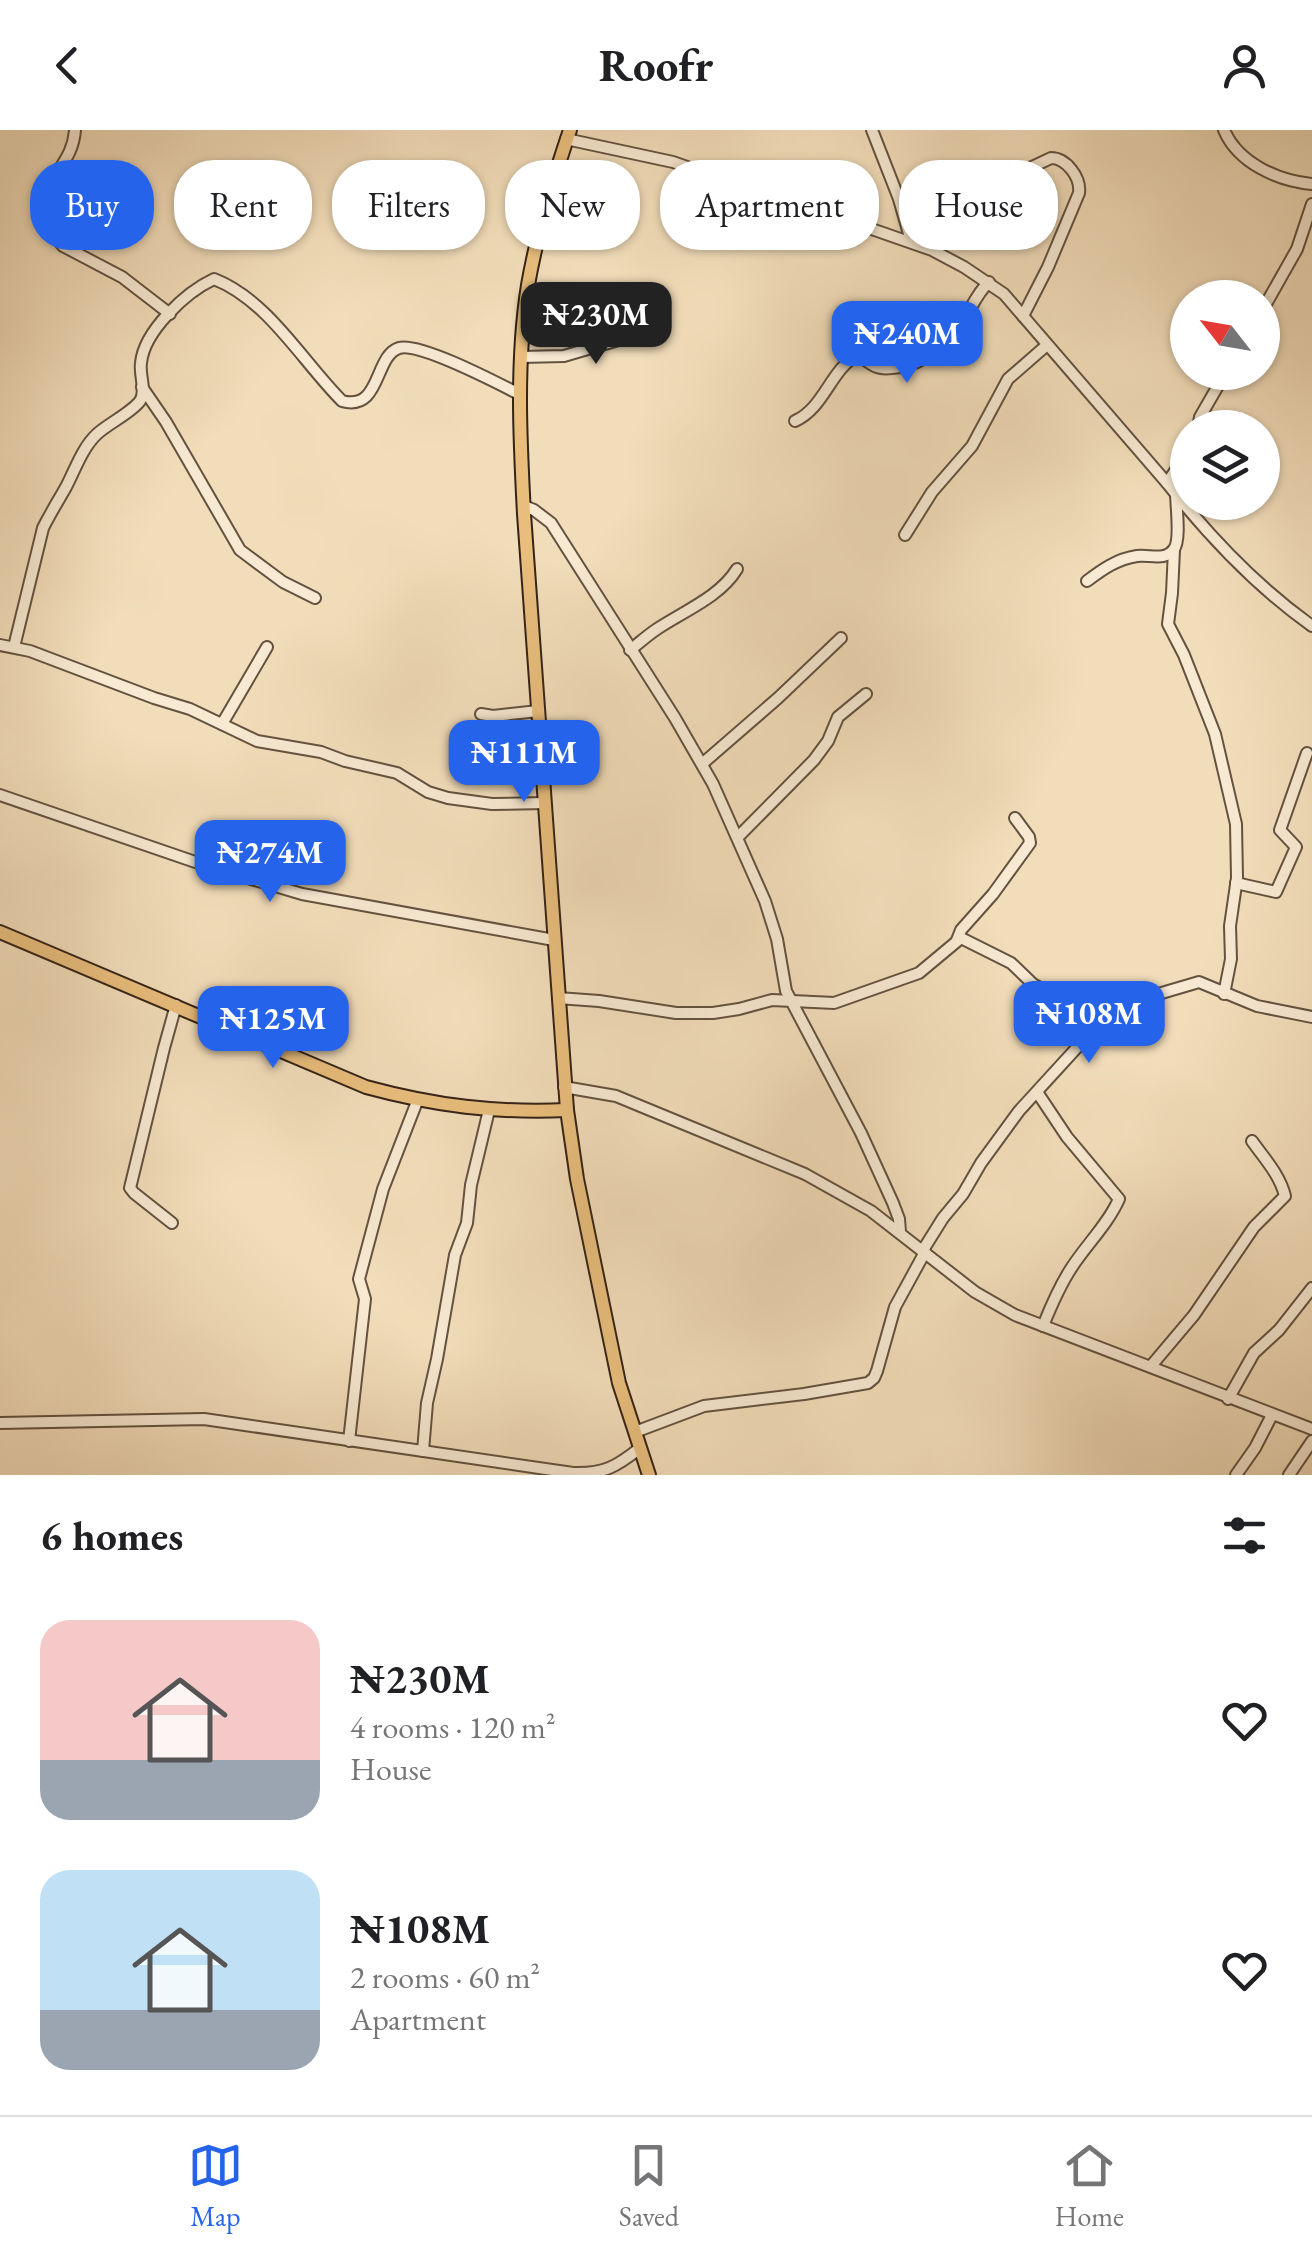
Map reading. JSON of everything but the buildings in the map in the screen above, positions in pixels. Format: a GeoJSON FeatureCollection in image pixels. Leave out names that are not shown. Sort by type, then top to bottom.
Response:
{"type":"FeatureCollection","features":[{"type":"Feature","properties":{"kind":"main road"},"geometry":{"type":"LineString","coordinates":[[568,135],[528,287],[520,440],[564,1087],[577,1179],[615,1364],[649,1475]]}},
{"type":"Feature","properties":{"kind":"main road"},"geometry":{"type":"LineString","coordinates":[[0,932],[352,1082],[404,1097],[489,1110],[567,1110]]}},
{"type":"Feature","properties":{"kind":"street"},"geometry":{"type":"LineString","coordinates":[[75,130],[74,143],[47,195],[56,238],[63,246],[122,277],[170,314]]}},
{"type":"Feature","properties":{"kind":"street"},"geometry":{"type":"LineString","coordinates":[[872,130],[899,199]]}},
{"type":"Feature","properties":{"kind":"street"},"geometry":{"type":"LineString","coordinates":[[1224,130],[1231,145],[1262,168],[1286,180],[1312,184]]}},
{"type":"Feature","properties":{"kind":"street"},"geometry":{"type":"LineString","coordinates":[[568,135],[692,170],[750,180],[863,226],[899,236]]}},
{"type":"Feature","properties":{"kind":"street"},"geometry":{"type":"LineString","coordinates":[[1046,160],[1063,161],[1080,184],[1058,242]]}},
{"type":"Feature","properties":{"kind":"street"},"geometry":{"type":"LineString","coordinates":[[1280,280],[1297,249],[1312,204]]}},
{"type":"Feature","properties":{"kind":"street"},"geometry":{"type":"LineString","coordinates":[[933,250],[1004,294],[1170,486]]}},
{"type":"Feature","properties":{"kind":"street"},"geometry":{"type":"LineString","coordinates":[[1022,316],[1055,250]]}},
{"type":"Feature","properties":{"kind":"street"},"geometry":{"type":"LineString","coordinates":[[14,647],[43,528],[90,442],[136,406],[144,393],[140,370],[145,344],[152,332],[201,286],[214,279],[230,285],[258,306],[342,401],[352,404],[363,399],[378,380],[386,360],[402,347],[436,355],[521,395]]}},
{"type":"Feature","properties":{"kind":"street"},"geometry":{"type":"LineString","coordinates":[[795,421],[811,411],[854,356],[878,368],[922,360],[954,332],[989,282]]}},
{"type":"Feature","properties":{"kind":"street"},"geometry":{"type":"LineString","coordinates":[[522,358],[564,356],[663,326]]}},
{"type":"Feature","properties":{"kind":"street"},"geometry":{"type":"LineString","coordinates":[[905,535],[932,492],[972,446],[1008,379],[1047,345]]}},
{"type":"Feature","properties":{"kind":"street"},"geometry":{"type":"LineString","coordinates":[[142,387],[240,550],[283,582],[314,598]]}},
{"type":"Feature","properties":{"kind":"street"},"geometry":{"type":"LineString","coordinates":[[524,506],[551,523],[702,764],[765,900],[786,991],[860,1133],[893,1203],[900,1232]]}},
{"type":"Feature","properties":{"kind":"street"},"geometry":{"type":"LineString","coordinates":[[1177,520],[1168,624],[1215,734],[1236,824],[1238,854],[1230,926],[1231,960],[1224,994]]}},
{"type":"Feature","properties":{"kind":"street"},"geometry":{"type":"LineString","coordinates":[[1197,520],[1312,626]]}},
{"type":"Feature","properties":{"kind":"street"},"geometry":{"type":"LineString","coordinates":[[1087,582],[1110,564],[1138,555],[1162,557],[1174,550]]}},
{"type":"Feature","properties":{"kind":"street"},"geometry":{"type":"LineString","coordinates":[[630,650],[731,580],[737,569]]}},
{"type":"Feature","properties":{"kind":"street"},"geometry":{"type":"LineString","coordinates":[[702,764],[841,638]]}},
{"type":"Feature","properties":{"kind":"street"},"geometry":{"type":"LineString","coordinates":[[0,645],[190,709],[257,740],[321,752],[397,773],[428,792],[448,798],[492,804],[545,803]]}},
{"type":"Feature","properties":{"kind":"street"},"geometry":{"type":"LineString","coordinates":[[222,724],[267,647]]}},
{"type":"Feature","properties":{"kind":"street"},"geometry":{"type":"LineString","coordinates":[[738,837],[814,760],[838,717],[866,694]]}},
{"type":"Feature","properties":{"kind":"street"},"geometry":{"type":"LineString","coordinates":[[481,714],[538,711]]}},
{"type":"Feature","properties":{"kind":"street"},"geometry":{"type":"LineString","coordinates":[[1236,884],[1276,892],[1296,847],[1280,830],[1306,753]]}},
{"type":"Feature","properties":{"kind":"street"},"geometry":{"type":"LineString","coordinates":[[0,795],[302,894],[554,940]]}},
{"type":"Feature","properties":{"kind":"street"},"geometry":{"type":"LineString","coordinates":[[558,998],[713,1014],[772,1000],[834,1003],[920,973],[957,940],[1030,843],[1015,818]]}},
{"type":"Feature","properties":{"kind":"street"},"geometry":{"type":"LineString","coordinates":[[957,940],[967,940],[1011,963],[1042,988],[1114,1007]]}},
{"type":"Feature","properties":{"kind":"street"},"geometry":{"type":"LineString","coordinates":[[635,1432],[704,1406],[804,1394],[868,1383],[874,1378],[894,1306],[942,1218],[963,1194],[1000,1137],[1114,1007],[1192,983],[1257,1006],[1312,1017]]}},
{"type":"Feature","properties":{"kind":"street"},"geometry":{"type":"LineString","coordinates":[[172,1223],[130,1188],[176,1005]]}},
{"type":"Feature","properties":{"kind":"street"},"geometry":{"type":"LineString","coordinates":[[564,1087],[616,1096],[804,1174],[871,1211],[976,1292],[1015,1315],[1312,1429]]}},
{"type":"Feature","properties":{"kind":"street"},"geometry":{"type":"LineString","coordinates":[[1037,1092],[1118,1199],[1072,1268],[1043,1326]]}},
{"type":"Feature","properties":{"kind":"street"},"geometry":{"type":"LineString","coordinates":[[349,1440],[364,1300],[359,1278],[383,1188],[418,1099]]}},
{"type":"Feature","properties":{"kind":"street"},"geometry":{"type":"LineString","coordinates":[[424,1452],[427,1404],[454,1255],[467,1223],[489,1110]]}},
{"type":"Feature","properties":{"kind":"street"},"geometry":{"type":"LineString","coordinates":[[1151,1366],[1194,1315],[1254,1227],[1285,1196],[1274,1171],[1252,1141]]}},
{"type":"Feature","properties":{"kind":"street"},"geometry":{"type":"LineString","coordinates":[[1228,1399],[1254,1354],[1312,1288]]}},
{"type":"Feature","properties":{"kind":"street"},"geometry":{"type":"LineString","coordinates":[[1236,1475],[1272,1415]]}},
{"type":"Feature","properties":{"kind":"street"},"geometry":{"type":"LineString","coordinates":[[0,1424],[204,1420],[591,1474],[610,1469],[640,1448]]}},
{"type":"Feature","properties":{"kind":"street"},"geometry":{"type":"LineString","coordinates":[[1289,1475],[1312,1440]]}}]}
